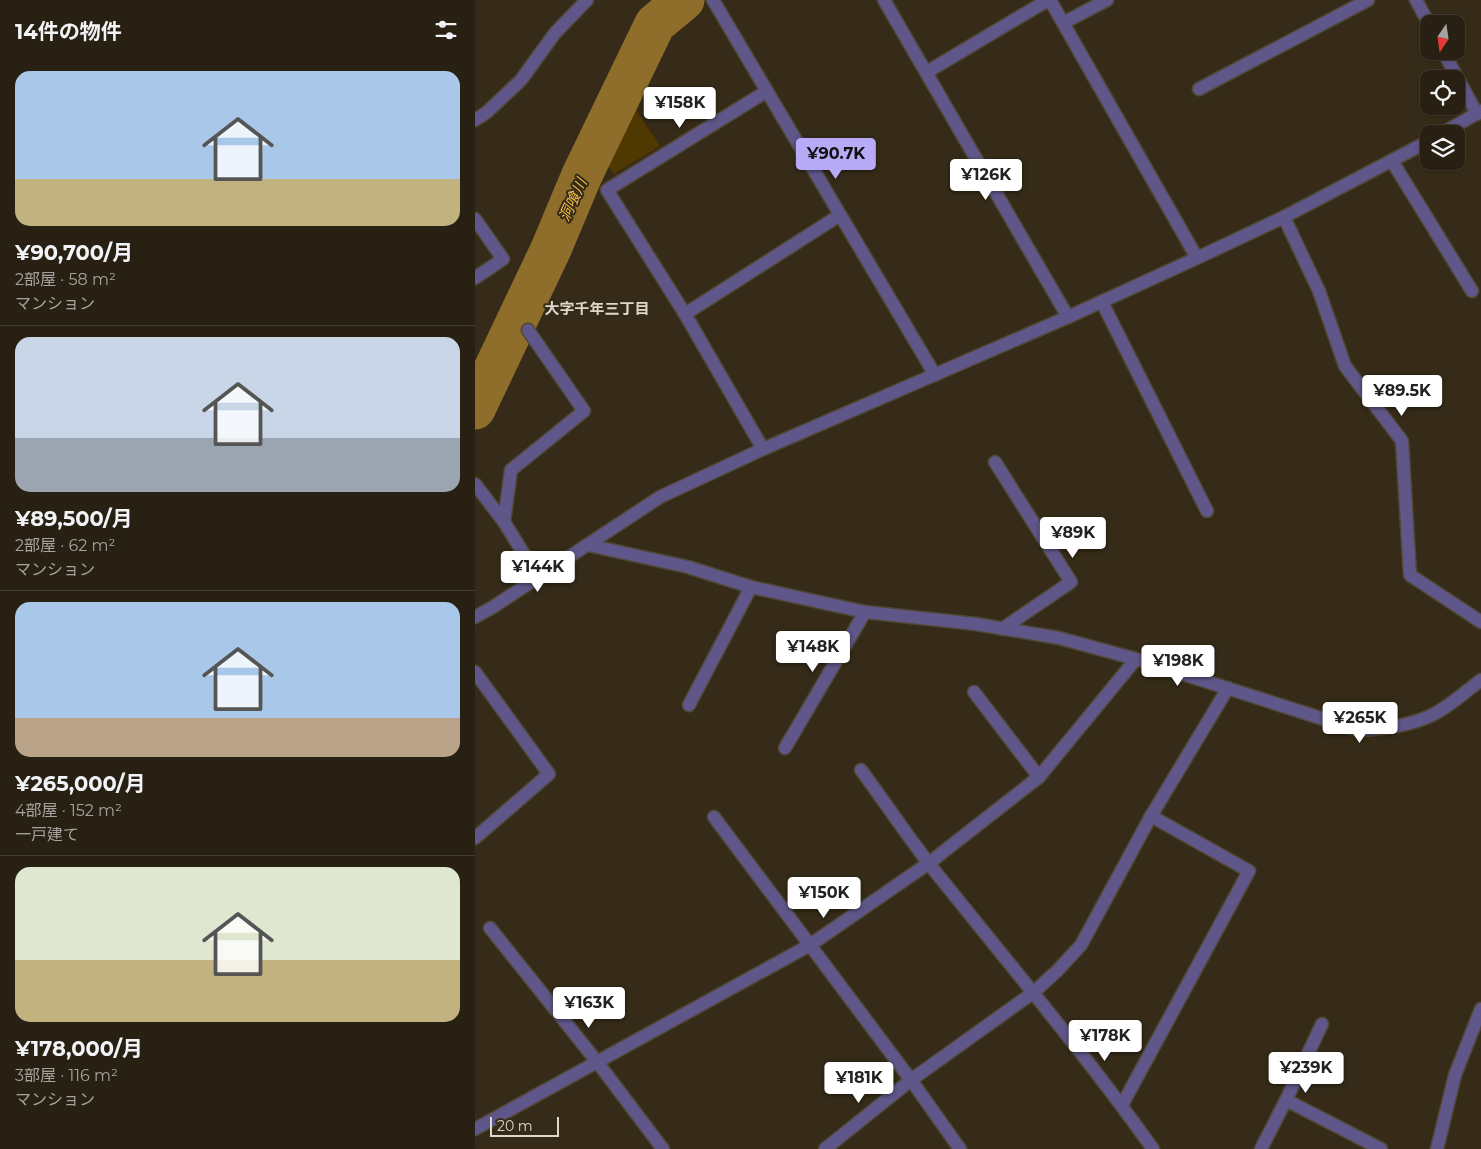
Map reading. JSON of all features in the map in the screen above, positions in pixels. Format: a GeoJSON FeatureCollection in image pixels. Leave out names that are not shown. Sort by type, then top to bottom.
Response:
{"type":"FeatureCollection","features":[{"type":"Feature","properties":{"kind":"street"},"geometry":{"type":"LineString","coordinates":[[475,120],[521,80],[555,33],[587,0]]}},
{"type":"Feature","properties":{"kind":"street"},"geometry":{"type":"LineString","coordinates":[[713,0],[935,374]]}},
{"type":"Feature","properties":{"kind":"street"},"geometry":{"type":"LineString","coordinates":[[885,0],[1068,317]]}},
{"type":"Feature","properties":{"kind":"street"},"geometry":{"type":"LineString","coordinates":[[927,72],[1049,0],[1197,258]]}},
{"type":"Feature","properties":{"kind":"street"},"geometry":{"type":"LineString","coordinates":[[1063,24],[1107,0]]}},
{"type":"Feature","properties":{"kind":"street"},"geometry":{"type":"LineString","coordinates":[[1199,89],[1368,0]]}},
{"type":"Feature","properties":{"kind":"street"},"geometry":{"type":"LineString","coordinates":[[1416,0],[1424,15]]}},
{"type":"Feature","properties":{"kind":"street"},"geometry":{"type":"LineString","coordinates":[[1448,60],[1479,113],[1457,125]]}},
{"type":"Feature","properties":{"kind":"street"},"geometry":{"type":"LineString","coordinates":[[763,449],[685,314],[607,190],[767,91]]}},
{"type":"Feature","properties":{"kind":"street"},"geometry":{"type":"LineString","coordinates":[[475,617],[660,497],[763,449],[1102,302],[1284,217],[1420,146]]}},
{"type":"Feature","properties":{"kind":"street"},"geometry":{"type":"LineString","coordinates":[[1393,161],[1472,291]]}},
{"type":"Feature","properties":{"kind":"street"},"geometry":{"type":"LineString","coordinates":[[685,314],[841,215]]}},
{"type":"Feature","properties":{"kind":"street"},"geometry":{"type":"LineString","coordinates":[[1284,217],[1319,291],[1345,366],[1402,441],[1410,575],[1481,622]]}},
{"type":"Feature","properties":{"kind":"street"},"geometry":{"type":"LineString","coordinates":[[475,219],[503,259],[475,278]]}},
{"type":"Feature","properties":{"kind":"street"},"geometry":{"type":"LineString","coordinates":[[1102,302],[1207,512]]}},
{"type":"Feature","properties":{"kind":"street"},"geometry":{"type":"LineString","coordinates":[[504,522],[511,470],[584,411],[528,330]]}},
{"type":"Feature","properties":{"kind":"street"},"geometry":{"type":"LineString","coordinates":[[995,462],[1071,582],[1002,629]]}},
{"type":"Feature","properties":{"kind":"street"},"geometry":{"type":"LineString","coordinates":[[475,484],[504,522],[538,577]]}},
{"type":"Feature","properties":{"kind":"street"},"geometry":{"type":"LineString","coordinates":[[587,545],[688,567],[751,587],[865,612],[976,624],[1059,638],[1136,659],[1359,730],[1385,729],[1408,724],[1434,714],[1481,680]]}},
{"type":"Feature","properties":{"kind":"street"},"geometry":{"type":"LineString","coordinates":[[689,705],[751,587]]}},
{"type":"Feature","properties":{"kind":"street"},"geometry":{"type":"LineString","coordinates":[[785,748],[865,612]]}},
{"type":"Feature","properties":{"kind":"street"},"geometry":{"type":"LineString","coordinates":[[475,1130],[810,946],[929,863],[1039,777],[1136,659]]}},
{"type":"Feature","properties":{"kind":"street"},"geometry":{"type":"LineString","coordinates":[[475,672],[549,774],[475,838]]}},
{"type":"Feature","properties":{"kind":"street"},"geometry":{"type":"LineString","coordinates":[[825,1149],[911,1080],[1033,992],[1057,971],[1081,945],[1151,816],[1228,688]]}},
{"type":"Feature","properties":{"kind":"street"},"geometry":{"type":"LineString","coordinates":[[974,692],[1039,777]]}},
{"type":"Feature","properties":{"kind":"street"},"geometry":{"type":"LineString","coordinates":[[861,770],[929,863],[1122,1105],[1153,1149]]}},
{"type":"Feature","properties":{"kind":"street"},"geometry":{"type":"LineString","coordinates":[[1122,1105],[1249,871],[1151,816]]}},
{"type":"Feature","properties":{"kind":"street"},"geometry":{"type":"LineString","coordinates":[[713,817],[911,1080],[960,1149]]}},
{"type":"Feature","properties":{"kind":"street"},"geometry":{"type":"LineString","coordinates":[[490,928],[598,1063],[663,1149]]}},
{"type":"Feature","properties":{"kind":"street"},"geometry":{"type":"LineString","coordinates":[[1437,1149],[1455,1075],[1481,1009]]}},
{"type":"Feature","properties":{"kind":"street"},"geometry":{"type":"LineString","coordinates":[[1261,1149],[1322,1024]]}},
{"type":"Feature","properties":{"kind":"street"},"geometry":{"type":"LineString","coordinates":[[1286,1100],[1381,1149]]}},
{"type":"Feature","properties":{"kind":"shaded area"},"geometry":{"type":"Polygon","coordinates":[[[628,98],[660,146],[614,174],[599,151],[628,98]]]}},
{"type":"Feature","properties":{"kind":"waterway","name":"洞喰川"},"geometry":{"type":"LineString","coordinates":[[475,409],[551,249],[582,175],[655,24],[684,0]]}},
{"type":"Feature","properties":{"kind":"district","name":"大字千年三丁目"},"geometry":{"type":"Point","coordinates":[597,309]}}]}
